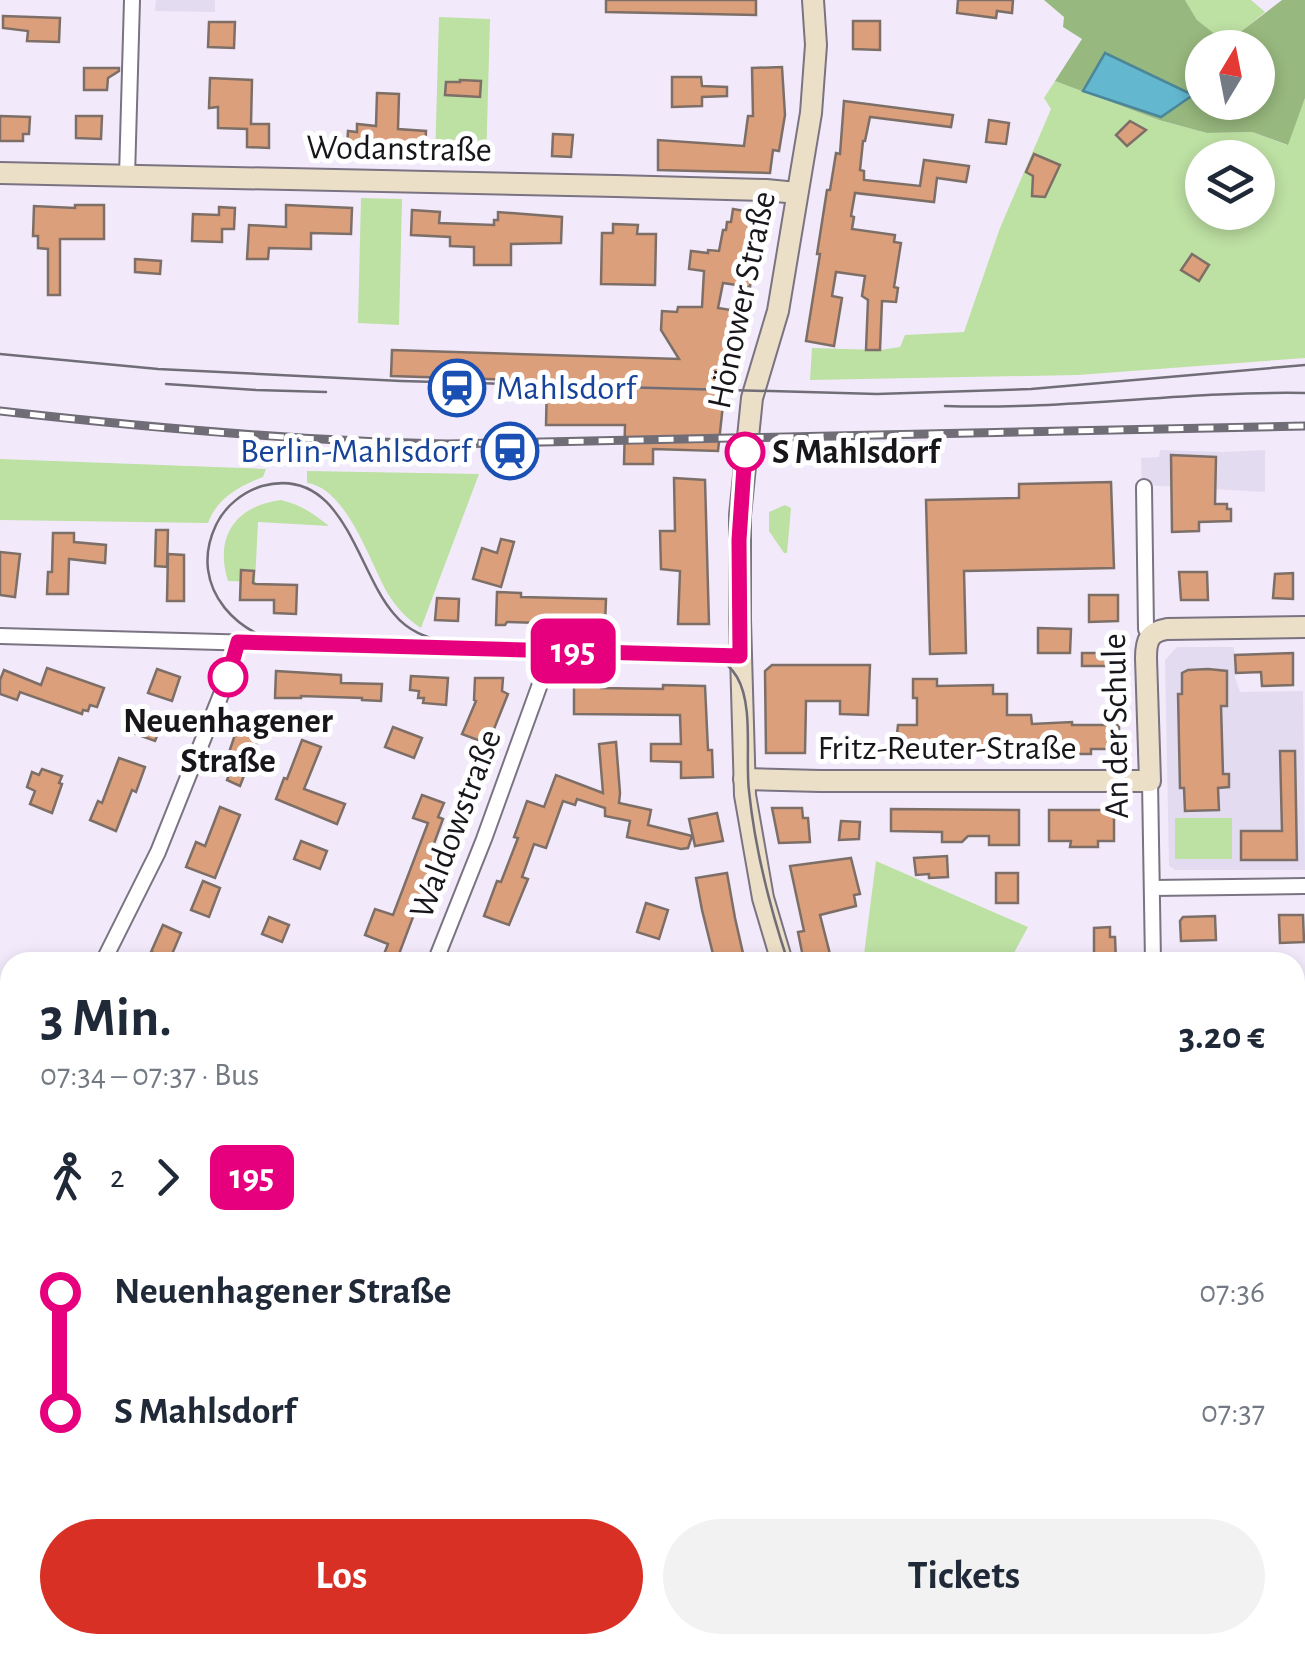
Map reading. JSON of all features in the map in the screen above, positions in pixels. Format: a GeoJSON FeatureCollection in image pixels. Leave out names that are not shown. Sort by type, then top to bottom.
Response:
{"type":"FeatureCollection","features":[{"type":"Feature","properties":{"kind":"street"},"geometry":{"type":"LineString","coordinates":[[128,176],[132,0]]}},
{"type":"Feature","properties":{"kind":"street","name":"Hönower Straße"},"geometry":{"type":"LineString","coordinates":[[778,952],[756,866],[746,803],[740,516],[749,416],[778,311],[814,96],[815,3]]}},
{"type":"Feature","properties":{"kind":"street","name":"Wodanstraße"},"geometry":{"type":"LineString","coordinates":[[0,173],[798,193]]}},
{"type":"Feature","properties":{"kind":"street","name":"An der Schule"},"geometry":{"type":"LineString","coordinates":[[1144,487],[1146,630],[1150,635],[1146,658],[1153,952]]}},
{"type":"Feature","properties":{"kind":"street"},"geometry":{"type":"LineString","coordinates":[[1150,635],[1168,629],[1305,627]]}},
{"type":"Feature","properties":{"kind":"street"},"geometry":{"type":"LineString","coordinates":[[0,636],[740,656]]}},
{"type":"Feature","properties":{"kind":"street"},"geometry":{"type":"LineString","coordinates":[[108,952],[158,852],[228,677],[238,642]]}},
{"type":"Feature","properties":{"kind":"street","name":"Waldowstraße"},"geometry":{"type":"LineString","coordinates":[[439,952],[552,651]]}},
{"type":"Feature","properties":{"kind":"street","name":"Fritz-Reuter-Straße"},"geometry":{"type":"LineString","coordinates":[[744,778],[1150,781]]}},
{"type":"Feature","properties":{"kind":"street"},"geometry":{"type":"LineString","coordinates":[[1152,888],[1305,886]]}},
{"type":"Feature","properties":{"kind":"shaded area"},"geometry":{"type":"Polygon","coordinates":[[[156,0],[215,0],[215,12],[155,11],[156,0]]]}},
{"type":"Feature","properties":{"kind":"shaded area"},"geometry":{"type":"Polygon","coordinates":[[[1160,450],[1265,450],[1265,492],[1142,485],[1141,458],[1159,457],[1160,450]]]}},
{"type":"Feature","properties":{"kind":"shaded area"},"geometry":{"type":"Polygon","coordinates":[[[1177,647],[1234,647],[1240,692],[1303,691],[1305,870],[1175,870],[1169,866],[1165,660],[1177,647]]]}},
{"type":"Feature","properties":{"kind":"green space"},"geometry":{"type":"Polygon","coordinates":[[[1044,0],[1185,0],[1197,20],[1210,30],[1185,30],[1185,120],[1275,120],[1275,30],[1243,30],[1282,0],[1305,0],[1305,98],[1288,145],[1252,132],[1207,133],[1159,120],[1055,81],[1082,39],[1063,27],[1064,17],[1044,0]]]}},
{"type":"Feature","properties":{"kind":"green space"},"geometry":{"type":"Polygon","coordinates":[[[1185,0],[1251,0],[1265,12],[1243,30],[1209,30],[1197,20],[1185,0]]]}},
{"type":"Feature","properties":{"kind":"green space"},"geometry":{"type":"Polygon","coordinates":[[[439,17],[490,19],[486,164],[435,162],[439,17]]]}},
{"type":"Feature","properties":{"kind":"green space"},"geometry":{"type":"Polygon","coordinates":[[[1055,81],[1159,120],[1207,133],[1252,132],[1274,140],[1185,140],[1185,230],[1275,230],[1275,141],[1287,145],[1305,98],[1305,358],[1078,375],[810,380],[812,348],[880,350],[900,347],[905,335],[964,332],[1000,228],[1051,109],[1044,98],[1055,81]]]}},
{"type":"Feature","properties":{"kind":"green space"},"geometry":{"type":"Polygon","coordinates":[[[361,198],[402,199],[399,325],[358,323],[361,198]]]}},
{"type":"Feature","properties":{"kind":"green space"},"geometry":{"type":"Polygon","coordinates":[[[0,459],[266,469],[263,477],[223,500],[208,523],[0,520],[0,459]]]}},
{"type":"Feature","properties":{"kind":"green space"},"geometry":{"type":"Polygon","coordinates":[[[307,471],[479,474],[421,628],[388,594],[356,529],[334,498],[307,483],[307,471]]]}},
{"type":"Feature","properties":{"kind":"green space"},"geometry":{"type":"Polygon","coordinates":[[[281,500],[295,504],[329,526],[258,522],[255,582],[228,581],[224,550],[232,526],[252,509],[281,500]]]}},
{"type":"Feature","properties":{"kind":"green space"},"geometry":{"type":"Polygon","coordinates":[[[785,505],[791,508],[787,553],[769,531],[769,512],[785,505]]]}},
{"type":"Feature","properties":{"kind":"green space"},"geometry":{"type":"Polygon","coordinates":[[[1175,818],[1232,818],[1232,859],[1175,859],[1175,818]]]}},
{"type":"Feature","properties":{"kind":"green space"},"geometry":{"type":"Polygon","coordinates":[[[876,861],[1028,927],[1014,952],[864,952],[876,861]]]}},
{"type":"Feature","properties":{"kind":"water"},"geometry":{"type":"Polygon","coordinates":[[[1105,53],[1185,91],[1185,100],[1161,117],[1083,91],[1105,53]]]}},
{"type":"Feature","properties":{"kind":"building"},"geometry":{"type":"Polygon","coordinates":[[[606,0],[756,0],[756,15],[606,12],[606,0]]]}},
{"type":"Feature","properties":{"kind":"building"},"geometry":{"type":"Polygon","coordinates":[[[958,0],[1013,0],[1012,13],[997,11],[996,18],[957,13],[958,0]]]}},
{"type":"Feature","properties":{"kind":"building"},"geometry":{"type":"Polygon","coordinates":[[[3,16],[60,18],[59,42],[27,41],[28,31],[3,28],[3,16]]]}},
{"type":"Feature","properties":{"kind":"building"},"geometry":{"type":"Polygon","coordinates":[[[853,21],[880,21],[880,50],[853,49],[853,21]]]}},
{"type":"Feature","properties":{"kind":"building"},"geometry":{"type":"Polygon","coordinates":[[[209,22],[235,22],[234,48],[208,47],[209,22]]]}},
{"type":"Feature","properties":{"kind":"building"},"geometry":{"type":"Polygon","coordinates":[[[782,67],[785,115],[779,151],[773,150],[770,173],[658,170],[658,140],[744,146],[748,116],[753,116],[752,68],[782,67]]]}},
{"type":"Feature","properties":{"kind":"building"},"geometry":{"type":"Polygon","coordinates":[[[84,68],[119,71],[108,78],[107,90],[84,90],[84,68]]]}},
{"type":"Feature","properties":{"kind":"building"},"geometry":{"type":"Polygon","coordinates":[[[672,77],[701,77],[702,86],[727,87],[727,96],[702,97],[702,106],[672,107],[672,77]]]}},
{"type":"Feature","properties":{"kind":"building"},"geometry":{"type":"Polygon","coordinates":[[[210,78],[252,80],[251,124],[269,124],[269,148],[247,147],[247,129],[218,128],[218,107],[209,108],[210,78]]]}},
{"type":"Feature","properties":{"kind":"building"},"geometry":{"type":"Polygon","coordinates":[[[481,81],[480,97],[445,95],[446,82],[481,81]]]}},
{"type":"Feature","properties":{"kind":"building"},"geometry":{"type":"Polygon","coordinates":[[[377,93],[399,94],[398,129],[426,131],[425,152],[404,151],[404,145],[377,144],[377,150],[347,147],[348,131],[357,132],[357,124],[376,126],[377,93]]]}},
{"type":"Feature","properties":{"kind":"building"},"geometry":{"type":"Polygon","coordinates":[[[844,101],[953,115],[951,127],[870,117],[860,170],[864,171],[864,180],[920,186],[924,160],[969,166],[966,182],[937,178],[934,202],[855,193],[852,229],[895,235],[894,242],[901,243],[894,287],[898,288],[896,302],[882,301],[880,350],[866,350],[868,300],[862,296],[865,276],[836,272],[832,296],[842,298],[834,346],[806,341],[827,190],[836,153],[840,154],[844,101]]]}},
{"type":"Feature","properties":{"kind":"building"},"geometry":{"type":"Polygon","coordinates":[[[0,116],[30,117],[29,134],[23,134],[23,141],[0,141],[0,116]]]}},
{"type":"Feature","properties":{"kind":"building"},"geometry":{"type":"Polygon","coordinates":[[[76,116],[102,116],[101,139],[76,138],[76,116]]]}},
{"type":"Feature","properties":{"kind":"building"},"geometry":{"type":"Polygon","coordinates":[[[989,120],[1009,123],[1006,144],[986,142],[989,120]]]}},
{"type":"Feature","properties":{"kind":"building"},"geometry":{"type":"Polygon","coordinates":[[[1130,121],[1146,130],[1127,146],[1116,135],[1130,121]]]}},
{"type":"Feature","properties":{"kind":"building"},"geometry":{"type":"Polygon","coordinates":[[[553,134],[573,135],[571,157],[552,156],[553,134]]]}},
{"type":"Feature","properties":{"kind":"building"},"geometry":{"type":"Polygon","coordinates":[[[1034,154],[1060,165],[1045,197],[1032,196],[1033,176],[1026,172],[1034,154]]]}},
{"type":"Feature","properties":{"kind":"building"},"geometry":{"type":"Polygon","coordinates":[[[104,205],[104,239],[60,239],[60,295],[48,295],[48,249],[38,248],[38,236],[33,236],[34,206],[104,205]]]}},
{"type":"Feature","properties":{"kind":"building"},"geometry":{"type":"Polygon","coordinates":[[[286,205],[352,208],[351,234],[311,233],[311,249],[269,248],[268,259],[247,259],[249,225],[286,227],[286,205]]]}},
{"type":"Feature","properties":{"kind":"building"},"geometry":{"type":"Polygon","coordinates":[[[219,207],[235,208],[234,229],[222,229],[222,242],[192,241],[193,214],[219,215],[219,207]]]}},
{"type":"Feature","properties":{"kind":"building"},"geometry":{"type":"Polygon","coordinates":[[[733,209],[763,214],[760,230],[768,231],[764,252],[756,250],[750,287],[723,283],[718,308],[731,310],[732,321],[718,451],[653,449],[653,464],[624,464],[625,425],[546,425],[547,381],[391,376],[392,350],[679,359],[661,330],[662,311],[702,307],[704,271],[689,269],[691,251],[719,251],[733,209]]]}},
{"type":"Feature","properties":{"kind":"building"},"geometry":{"type":"Polygon","coordinates":[[[412,210],[440,212],[439,223],[494,225],[498,212],[562,217],[561,243],[511,244],[511,265],[474,265],[474,247],[450,246],[450,237],[411,235],[412,210]]]}},
{"type":"Feature","properties":{"kind":"building"},"geometry":{"type":"Polygon","coordinates":[[[613,224],[638,225],[637,234],[656,234],[655,285],[601,284],[602,233],[613,233],[613,224]]]}},
{"type":"Feature","properties":{"kind":"building"},"geometry":{"type":"Polygon","coordinates":[[[1192,254],[1209,265],[1199,281],[1181,270],[1192,254]]]}},
{"type":"Feature","properties":{"kind":"building"},"geometry":{"type":"Polygon","coordinates":[[[135,259],[161,261],[160,274],[135,272],[135,259]]]}},
{"type":"Feature","properties":{"kind":"building"},"geometry":{"type":"Polygon","coordinates":[[[1171,455],[1216,457],[1215,504],[1227,504],[1231,521],[1199,522],[1199,531],[1172,532],[1171,455]]]}},
{"type":"Feature","properties":{"kind":"building"},"geometry":{"type":"Polygon","coordinates":[[[674,478],[705,480],[709,624],[678,624],[680,571],[661,569],[660,531],[675,531],[674,478]]]}},
{"type":"Feature","properties":{"kind":"building"},"geometry":{"type":"Polygon","coordinates":[[[1111,482],[1114,568],[964,571],[966,653],[930,654],[926,500],[1019,498],[1019,484],[1111,482]]]}},
{"type":"Feature","properties":{"kind":"building"},"geometry":{"type":"Polygon","coordinates":[[[156,530],[168,530],[167,567],[155,566],[156,530]]]}},
{"type":"Feature","properties":{"kind":"building"},"geometry":{"type":"Polygon","coordinates":[[[53,533],[74,533],[74,542],[106,545],[105,563],[69,559],[68,594],[47,594],[53,533]]]}},
{"type":"Feature","properties":{"kind":"building"},"geometry":{"type":"Polygon","coordinates":[[[501,539],[514,542],[501,587],[473,579],[482,548],[497,553],[501,539]]]}},
{"type":"Feature","properties":{"kind":"building"},"geometry":{"type":"Polygon","coordinates":[[[0,552],[20,554],[15,597],[0,595],[0,552]]]}},
{"type":"Feature","properties":{"kind":"building"},"geometry":{"type":"Polygon","coordinates":[[[168,554],[184,555],[184,601],[167,601],[168,554]]]}},
{"type":"Feature","properties":{"kind":"building"},"geometry":{"type":"Polygon","coordinates":[[[241,570],[254,571],[256,584],[297,585],[296,614],[274,613],[274,600],[240,600],[241,570]]]}},
{"type":"Feature","properties":{"kind":"building"},"geometry":{"type":"Polygon","coordinates":[[[1179,572],[1207,572],[1208,600],[1181,600],[1179,572]]]}},
{"type":"Feature","properties":{"kind":"building"},"geometry":{"type":"Polygon","coordinates":[[[1293,573],[1293,599],[1273,598],[1275,574],[1293,573]]]}},
{"type":"Feature","properties":{"kind":"building"},"geometry":{"type":"Polygon","coordinates":[[[497,592],[521,593],[521,597],[606,599],[605,625],[496,625],[497,592]]]}},
{"type":"Feature","properties":{"kind":"building"},"geometry":{"type":"Polygon","coordinates":[[[1089,595],[1118,595],[1118,621],[1089,622],[1089,595]]]}},
{"type":"Feature","properties":{"kind":"building"},"geometry":{"type":"Polygon","coordinates":[[[437,598],[459,599],[458,621],[435,620],[437,598]]]}},
{"type":"Feature","properties":{"kind":"building"},"geometry":{"type":"Polygon","coordinates":[[[1038,628],[1071,629],[1070,653],[1038,653],[1038,628]]]}},
{"type":"Feature","properties":{"kind":"building"},"geometry":{"type":"Polygon","coordinates":[[[1082,653],[1112,653],[1112,666],[1082,666],[1082,653]]]}},
{"type":"Feature","properties":{"kind":"building"},"geometry":{"type":"Polygon","coordinates":[[[1293,653],[1293,685],[1262,686],[1261,672],[1236,673],[1235,655],[1293,653]]]}},
{"type":"Feature","properties":{"kind":"building"},"geometry":{"type":"Polygon","coordinates":[[[772,665],[870,665],[868,715],[840,714],[840,701],[806,701],[805,753],[766,753],[765,671],[772,665]]]}},
{"type":"Feature","properties":{"kind":"building"},"geometry":{"type":"Polygon","coordinates":[[[47,668],[104,688],[97,707],[90,705],[82,714],[20,692],[17,700],[0,694],[4,670],[41,685],[47,668]]]}},
{"type":"Feature","properties":{"kind":"building"},"geometry":{"type":"Polygon","coordinates":[[[157,669],[180,677],[172,701],[148,693],[157,669]]]}},
{"type":"Feature","properties":{"kind":"building"},"geometry":{"type":"Polygon","coordinates":[[[276,671],[341,675],[341,683],[382,684],[381,701],[275,698],[276,671]]]}},
{"type":"Feature","properties":{"kind":"building"},"geometry":{"type":"Polygon","coordinates":[[[1227,671],[1227,706],[1221,706],[1223,774],[1229,774],[1229,787],[1218,788],[1219,810],[1185,811],[1184,788],[1180,788],[1178,694],[1182,694],[1182,673],[1227,671]]]}},
{"type":"Feature","properties":{"kind":"building"},"geometry":{"type":"Polygon","coordinates":[[[411,676],[448,678],[446,705],[423,703],[424,698],[418,698],[419,691],[410,690],[411,676]]]}},
{"type":"Feature","properties":{"kind":"building"},"geometry":{"type":"Polygon","coordinates":[[[475,678],[503,678],[502,691],[508,694],[488,744],[462,734],[476,701],[475,678]]]}},
{"type":"Feature","properties":{"kind":"building"},"geometry":{"type":"Polygon","coordinates":[[[913,679],[937,679],[937,686],[993,685],[993,694],[1007,694],[1007,715],[1031,715],[1032,724],[1119,725],[1119,740],[1113,740],[1113,749],[1091,749],[1091,754],[1074,754],[1071,758],[1066,754],[895,752],[898,725],[917,725],[913,679]]]}},
{"type":"Feature","properties":{"kind":"building"},"geometry":{"type":"Polygon","coordinates":[[[574,683],[601,683],[601,688],[705,686],[713,777],[681,778],[681,762],[651,761],[651,744],[681,744],[680,715],[574,714],[574,683]]]}},
{"type":"Feature","properties":{"kind":"building"},"geometry":{"type":"Polygon","coordinates":[[[130,718],[160,729],[155,741],[125,730],[130,718]]]}},
{"type":"Feature","properties":{"kind":"building"},"geometry":{"type":"Polygon","coordinates":[[[240,720],[261,732],[240,786],[222,773],[240,720]]]}},
{"type":"Feature","properties":{"kind":"building"},"geometry":{"type":"Polygon","coordinates":[[[393,727],[422,738],[414,758],[385,747],[393,727]]]}},
{"type":"Feature","properties":{"kind":"building"},"geometry":{"type":"Polygon","coordinates":[[[302,740],[321,747],[304,789],[345,804],[337,824],[276,799],[302,740]]]}},
{"type":"Feature","properties":{"kind":"building"},"geometry":{"type":"Polygon","coordinates":[[[616,742],[619,803],[651,810],[648,825],[692,836],[688,848],[627,837],[630,821],[605,816],[605,808],[577,799],[575,805],[563,801],[546,848],[534,844],[522,877],[528,879],[509,925],[484,916],[518,838],[514,837],[527,801],[544,807],[556,775],[603,793],[599,744],[616,742]]]}},
{"type":"Feature","properties":{"kind":"building"},"geometry":{"type":"Polygon","coordinates":[[[1280,751],[1295,751],[1297,860],[1241,860],[1241,831],[1282,831],[1280,751]]]}},
{"type":"Feature","properties":{"kind":"building"},"geometry":{"type":"Polygon","coordinates":[[[119,758],[145,767],[116,831],[90,820],[98,801],[102,803],[119,758]]]}},
{"type":"Feature","properties":{"kind":"building"},"geometry":{"type":"Polygon","coordinates":[[[42,769],[62,776],[52,813],[30,804],[35,791],[27,787],[32,772],[39,775],[42,769]]]}},
{"type":"Feature","properties":{"kind":"building"},"geometry":{"type":"Polygon","coordinates":[[[422,795],[444,803],[438,817],[443,819],[432,849],[447,855],[425,912],[416,909],[400,952],[385,952],[388,944],[365,935],[375,909],[393,915],[428,823],[413,818],[422,795]]]}},
{"type":"Feature","properties":{"kind":"building"},"geometry":{"type":"Polygon","coordinates":[[[220,807],[240,815],[215,878],[186,867],[196,842],[205,846],[220,807]]]}},
{"type":"Feature","properties":{"kind":"building"},"geometry":{"type":"Polygon","coordinates":[[[772,808],[802,808],[803,818],[808,818],[810,842],[779,843],[772,808]]]}},
{"type":"Feature","properties":{"kind":"building"},"geometry":{"type":"Polygon","coordinates":[[[891,809],[1019,810],[1019,845],[989,845],[989,836],[942,842],[942,832],[891,831],[891,809]]]}},
{"type":"Feature","properties":{"kind":"building"},"geometry":{"type":"Polygon","coordinates":[[[1049,810],[1114,810],[1114,841],[1098,841],[1098,847],[1070,847],[1071,841],[1049,841],[1049,810]]]}},
{"type":"Feature","properties":{"kind":"building"},"geometry":{"type":"Polygon","coordinates":[[[717,813],[723,841],[695,846],[689,819],[717,813]]]}},
{"type":"Feature","properties":{"kind":"building"},"geometry":{"type":"Polygon","coordinates":[[[841,821],[860,822],[859,839],[839,840],[841,821]]]}},
{"type":"Feature","properties":{"kind":"building"},"geometry":{"type":"Polygon","coordinates":[[[301,841],[327,851],[320,869],[294,859],[301,841]]]}},
{"type":"Feature","properties":{"kind":"building"},"geometry":{"type":"Polygon","coordinates":[[[947,856],[948,877],[916,875],[914,858],[947,856]]]}},
{"type":"Feature","properties":{"kind":"building"},"geometry":{"type":"Polygon","coordinates":[[[851,858],[860,894],[854,895],[856,906],[820,915],[829,952],[802,952],[798,932],[804,931],[790,866],[851,858]]]}},
{"type":"Feature","properties":{"kind":"building"},"geometry":{"type":"Polygon","coordinates":[[[727,873],[743,952],[712,952],[696,878],[727,873]]]}},
{"type":"Feature","properties":{"kind":"building"},"geometry":{"type":"Polygon","coordinates":[[[996,873],[1018,873],[1018,903],[996,903],[996,873]]]}},
{"type":"Feature","properties":{"kind":"building"},"geometry":{"type":"Polygon","coordinates":[[[203,881],[220,888],[209,917],[191,910],[203,881]]]}},
{"type":"Feature","properties":{"kind":"building"},"geometry":{"type":"Polygon","coordinates":[[[646,903],[668,910],[659,939],[637,932],[646,903]]]}},
{"type":"Feature","properties":{"kind":"building"},"geometry":{"type":"Polygon","coordinates":[[[1279,915],[1303,915],[1304,942],[1280,943],[1279,915]]]}},
{"type":"Feature","properties":{"kind":"building"},"geometry":{"type":"Polygon","coordinates":[[[1215,916],[1216,940],[1181,941],[1183,917],[1215,916]]]}},
{"type":"Feature","properties":{"kind":"building"},"geometry":{"type":"Polygon","coordinates":[[[269,917],[289,925],[282,942],[262,934],[269,917]]]}},
{"type":"Feature","properties":{"kind":"building"},"geometry":{"type":"Polygon","coordinates":[[[163,925],[181,933],[173,952],[151,952],[163,925]]]}},
{"type":"Feature","properties":{"kind":"building"},"geometry":{"type":"Polygon","coordinates":[[[1110,927],[1116,952],[1094,952],[1094,928],[1110,927]]]}},
{"type":"Feature","properties":{"kind":"tram line"},"geometry":{"type":"LineString","coordinates":[[0,354],[158,369],[401,381],[877,394],[1031,389],[1305,365]]}},
{"type":"Feature","properties":{"kind":"tram line"},"geometry":{"type":"LineString","coordinates":[[166,384],[326,392]]}},
{"type":"Feature","properties":{"kind":"tram line"},"geometry":{"type":"LineString","coordinates":[[945,406],[1305,393]]}},
{"type":"Feature","properties":{"kind":"tram line"},"geometry":{"type":"LineString","coordinates":[[290,483],[312,491],[330,505],[394,614],[425,636],[447,642],[662,647],[606,653],[302,646],[279,642],[240,623],[224,608],[208,570],[209,548],[216,525],[235,501],[262,486],[290,483]]}},
{"type":"Feature","properties":{"kind":"tram line"},"geometry":{"type":"LineString","coordinates":[[662,647],[667,646]]}},
{"type":"Feature","properties":{"kind":"tram line"},"geometry":{"type":"LineString","coordinates":[[662,647],[704,651],[732,670],[742,689],[755,835],[785,952]]}},
{"type":"Feature","properties":{"kind":"railway"},"geometry":{"type":"LineString","coordinates":[[0,411],[224,433],[448,444],[1305,426]]}},
{"type":"Feature","properties":{"kind":"bus line","name":"195"},"geometry":{"type":"LineString","coordinates":[[228,677],[238,642],[740,656],[739,540],[745,452]]}},
{"type":"Feature","properties":{"kind":"place","name":"Mahlsdorf"},"geometry":{"type":"Point","coordinates":[457,388]}},
{"type":"Feature","properties":{"kind":"place","name":"Berlin-Mahlsdorf"},"geometry":{"type":"Point","coordinates":[510,451]}},
{"type":"Feature","properties":{"kind":"place","name":"S Mahlsdorf"},"geometry":{"type":"Point","coordinates":[745,452]}},
{"type":"Feature","properties":{"kind":"place","name":"Neuenhagener Straße"},"geometry":{"type":"Point","coordinates":[228,677]}}]}
